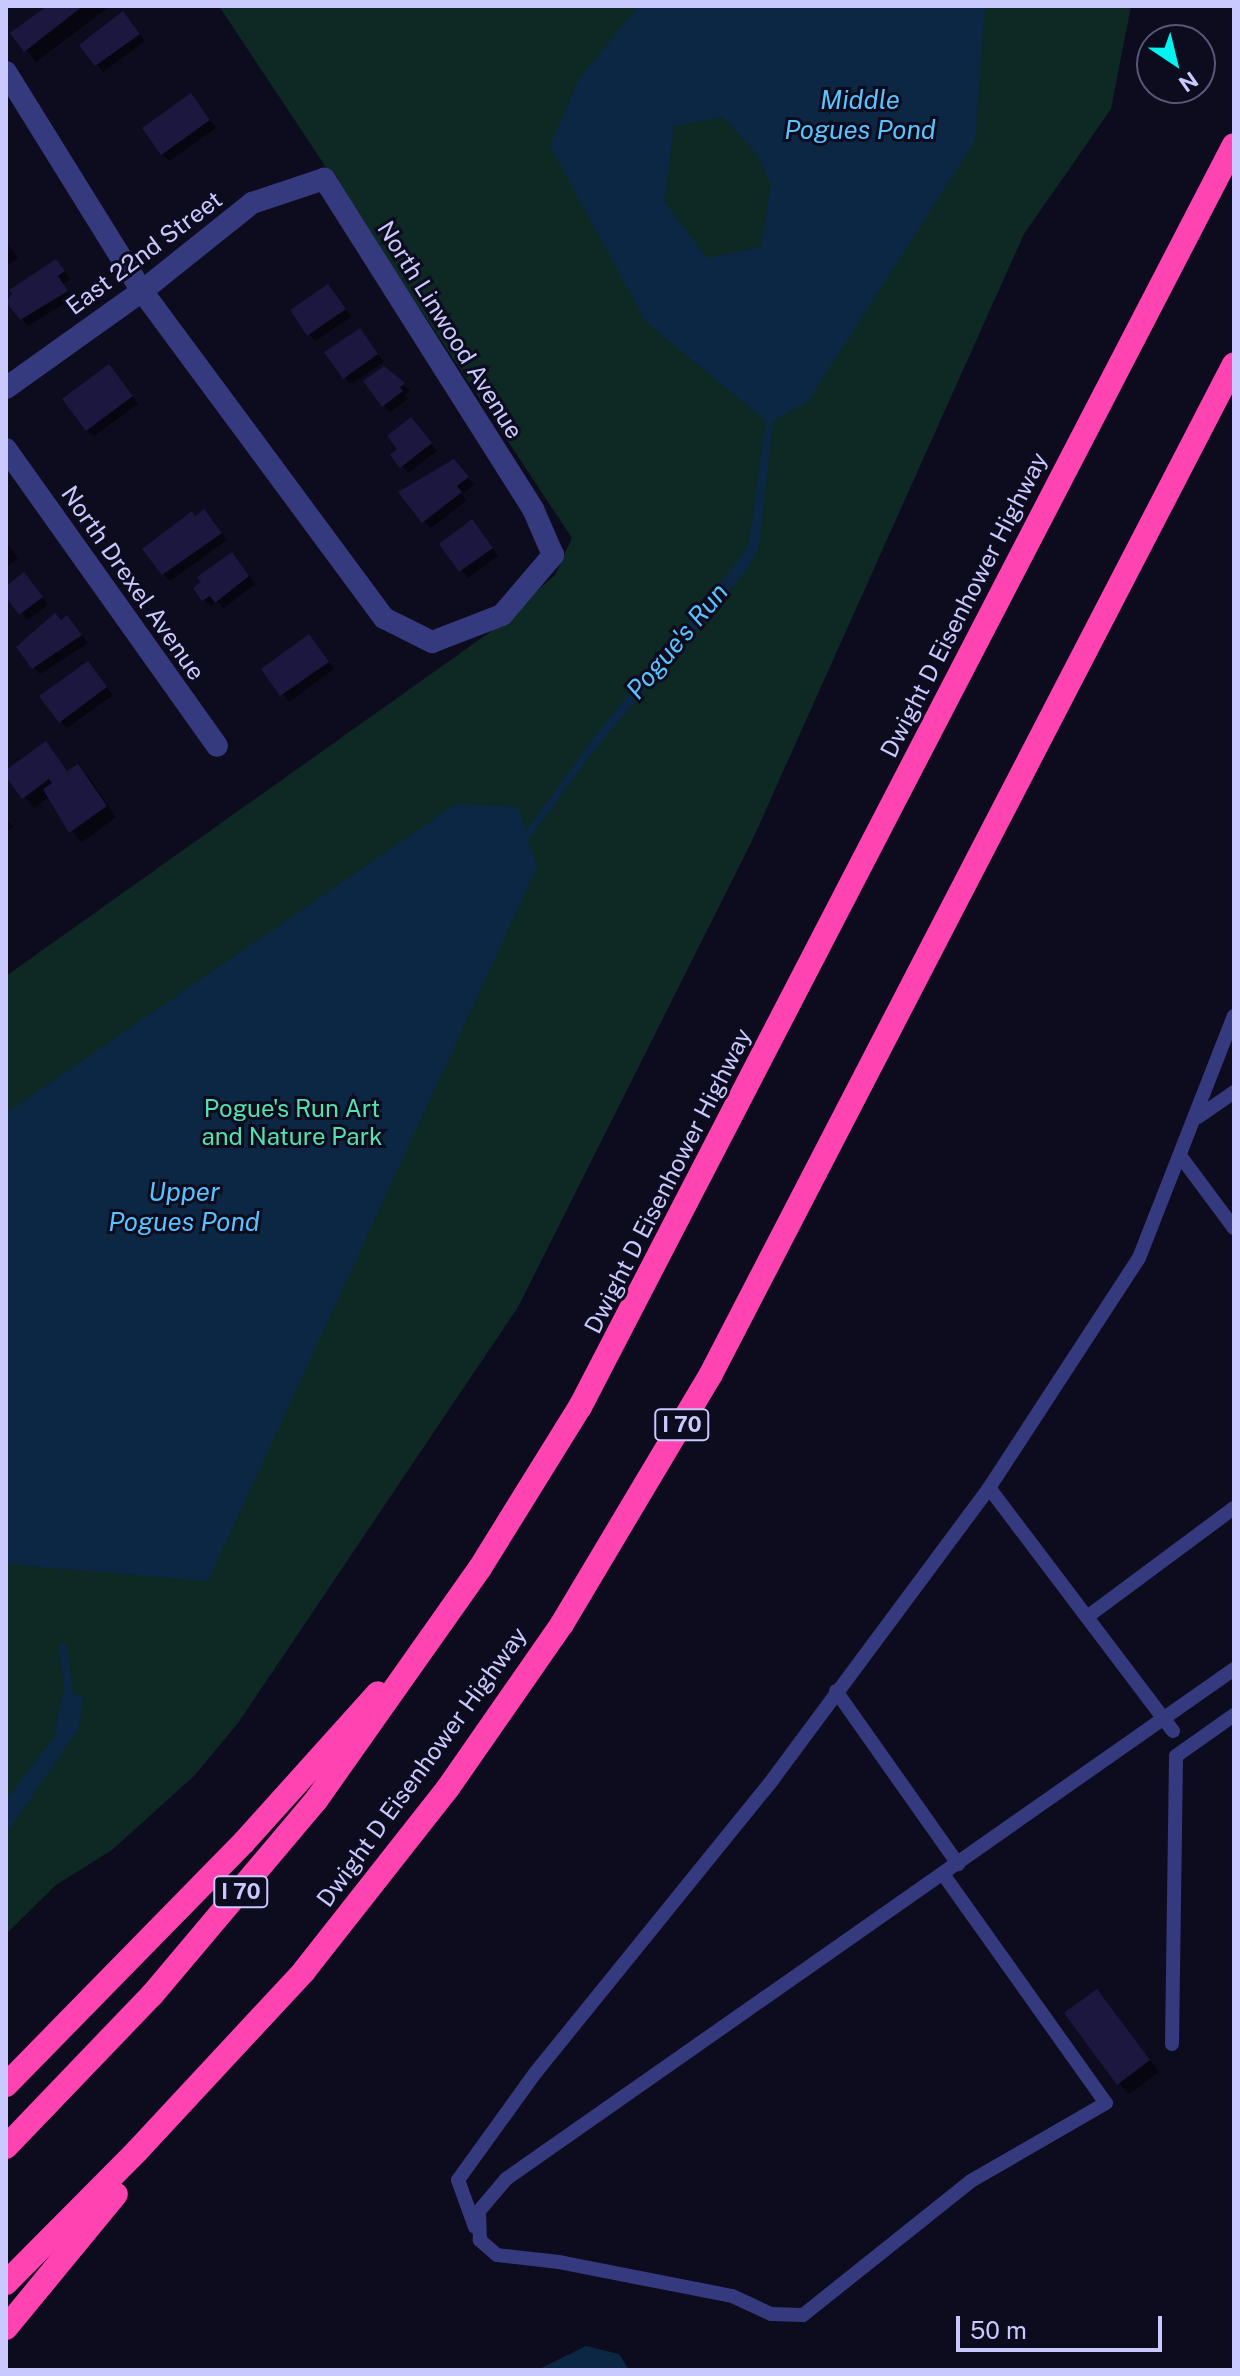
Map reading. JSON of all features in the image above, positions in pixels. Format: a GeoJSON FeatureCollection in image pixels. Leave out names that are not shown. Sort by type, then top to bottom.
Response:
{"type":"FeatureCollection","features":[{"type":"Feature","properties":{"kind":"highway","name":"Dwight D Eisenhower Highway"},"geometry":{"type":"LineString","coordinates":[[6,2147],[127,2022],[251,1881],[350,1755],[449,1614],[580,1407],[634,1310],[1234,145]]}},
{"type":"Feature","properties":{"kind":"highway","name":"Dwight D Eisenhower Highway"},"geometry":{"type":"LineString","coordinates":[[6,2283],[226,2057],[304,1971],[448,1788],[538,1660],[638,1502],[775,1251],[1234,364]]}},
{"type":"Feature","properties":{"kind":"highway"},"geometry":{"type":"LineString","coordinates":[[6,2085],[244,1842],[449,1614]]}},
{"type":"Feature","properties":{"kind":"highway"},"geometry":{"type":"LineString","coordinates":[[6,2328],[226,2057]]}},
{"type":"Feature","properties":{"kind":"street"},"geometry":{"type":"LineString","coordinates":[[6,72],[142,291]]}},
{"type":"Feature","properties":{"kind":"street","name":"East 22nd Street"},"geometry":{"type":"LineString","coordinates":[[6,388],[142,291],[252,203],[324,179]]}},
{"type":"Feature","properties":{"kind":"street","name":"North Linwood Avenue"},"geometry":{"type":"LineString","coordinates":[[142,291],[384,618],[432,642],[502,615],[553,555],[533,509],[324,179]]}},
{"type":"Feature","properties":{"kind":"street","name":"North Drexel Avenue"},"geometry":{"type":"LineString","coordinates":[[6,449],[217,746]]}},
{"type":"Feature","properties":{"kind":"lane"},"geometry":{"type":"LineString","coordinates":[[943,1874],[1106,2103],[971,2181],[803,2315],[771,2314],[732,2296],[573,2264],[497,2255],[480,2240],[458,2180],[536,2072],[773,1779],[989,1488],[1139,1258],[1197,1118],[1234,1016]]}},
{"type":"Feature","properties":{"kind":"lane"},"geometry":{"type":"LineString","coordinates":[[1197,1118],[1234,1092]]}},
{"type":"Feature","properties":{"kind":"lane"},"geometry":{"type":"LineString","coordinates":[[1181,1157],[1234,1228]]}},
{"type":"Feature","properties":{"kind":"lane"},"geometry":{"type":"LineString","coordinates":[[989,1488],[1169,1725],[1195,1743]]}},
{"type":"Feature","properties":{"kind":"lane"},"geometry":{"type":"LineString","coordinates":[[1087,1617],[1234,1508]]}},
{"type":"Feature","properties":{"kind":"lane"},"geometry":{"type":"LineString","coordinates":[[480,2240],[479,2211],[506,2179],[943,1874],[1169,1725],[1234,1669]]}},
{"type":"Feature","properties":{"kind":"lane"},"geometry":{"type":"LineString","coordinates":[[836,1691],[958,1864]]}},
{"type":"Feature","properties":{"kind":"lane"},"geometry":{"type":"LineString","coordinates":[[1176,1756],[1234,1715]]}},
{"type":"Feature","properties":{"kind":"lane"},"geometry":{"type":"LineString","coordinates":[[1169,1725],[1176,1756],[1172,2044]]}},
{"type":"Feature","properties":{"kind":"green space","name":"Pogue's Run Art and Nature Park"},"geometry":{"type":"Polygon","coordinates":[[[219,6],[1131,6],[1111,109],[1024,234],[751,843],[518,1307],[238,1723],[195,1775],[112,1850],[56,1885],[6,1934],[6,976],[490,632],[555,575],[572,538],[219,6]]]}},
{"type":"Feature","properties":{"kind":"water","name":"Upper Pogues Pond"},"geometry":{"type":"Polygon","coordinates":[[[639,6],[985,6],[975,141],[808,401],[773,421],[759,547],[748,568],[596,748],[528,840],[537,867],[208,1581],[6,1564],[6,1113],[456,804],[518,807],[526,831],[591,741],[748,548],[766,421],[646,322],[550,146],[579,79],[639,6]],[[723,117],[674,126],[664,201],[707,258],[761,247],[771,185],[757,154],[723,117]]]}},
{"type":"Feature","properties":{"kind":"water"},"geometry":{"type":"Polygon","coordinates":[[[63,1693],[83,1696],[79,1728],[6,1834],[6,1800],[54,1737],[63,1693]]]}},
{"type":"Feature","properties":{"kind":"water"},"geometry":{"type":"Polygon","coordinates":[[[586,2346],[619,2354],[629,2370],[537,2370],[586,2346]]]}},
{"type":"Feature","properties":{"kind":"building"},"geometry":{"type":"Polygon","coordinates":[[[47,6],[83,6],[24,52],[10,33],[47,6]]]}},
{"type":"Feature","properties":{"kind":"building"},"geometry":{"type":"Polygon","coordinates":[[[123,11],[140,34],[95,66],[79,45],[123,11]]]}},
{"type":"Feature","properties":{"kind":"building"},"geometry":{"type":"Polygon","coordinates":[[[191,93],[210,120],[161,155],[142,128],[191,93]]]}},
{"type":"Feature","properties":{"kind":"building"},"geometry":{"type":"Polygon","coordinates":[[[56,259],[65,271],[58,276],[68,291],[20,320],[6,302],[12,294],[9,290],[56,259]]]}},
{"type":"Feature","properties":{"kind":"building"},"geometry":{"type":"Polygon","coordinates":[[[328,284],[346,309],[307,336],[290,310],[328,284]]]}},
{"type":"Feature","properties":{"kind":"building"},"geometry":{"type":"Polygon","coordinates":[[[360,328],[378,354],[343,379],[324,352],[360,328]]]}},
{"type":"Feature","properties":{"kind":"building"},"geometry":{"type":"Polygon","coordinates":[[[109,364],[133,396],[86,431],[62,399],[109,364]]]}},
{"type":"Feature","properties":{"kind":"building"},"geometry":{"type":"Polygon","coordinates":[[[384,366],[405,383],[400,387],[403,391],[382,407],[363,381],[384,366]]]}},
{"type":"Feature","properties":{"kind":"building"},"geometry":{"type":"Polygon","coordinates":[[[411,417],[432,443],[400,468],[390,455],[397,449],[387,436],[411,417]]]}},
{"type":"Feature","properties":{"kind":"building"},"geometry":{"type":"Polygon","coordinates":[[[454,459],[469,477],[457,486],[462,492],[422,523],[398,492],[454,459]]]}},
{"type":"Feature","properties":{"kind":"building"},"geometry":{"type":"Polygon","coordinates":[[[204,509],[222,533],[162,575],[142,549],[192,511],[195,516],[204,509]]]}},
{"type":"Feature","properties":{"kind":"building"},"geometry":{"type":"Polygon","coordinates":[[[472,519],[493,548],[459,572],[439,544],[472,519]]]}},
{"type":"Feature","properties":{"kind":"building"},"geometry":{"type":"Polygon","coordinates":[[[232,552],[249,576],[215,603],[210,596],[202,601],[193,588],[201,582],[197,577],[232,552]]]}},
{"type":"Feature","properties":{"kind":"building"},"geometry":{"type":"Polygon","coordinates":[[[24,572],[43,597],[19,615],[6,597],[6,586],[24,572]]]}},
{"type":"Feature","properties":{"kind":"building"},"geometry":{"type":"Polygon","coordinates":[[[55,613],[61,620],[67,615],[82,635],[32,669],[16,647],[55,613]]]}},
{"type":"Feature","properties":{"kind":"building"},"geometry":{"type":"Polygon","coordinates":[[[309,634],[329,662],[280,696],[261,669],[309,634]]]}},
{"type":"Feature","properties":{"kind":"building"},"geometry":{"type":"Polygon","coordinates":[[[88,661],[107,687],[59,723],[39,696],[88,661]]]}},
{"type":"Feature","properties":{"kind":"building"},"geometry":{"type":"Polygon","coordinates":[[[46,741],[67,771],[78,764],[107,806],[69,833],[43,789],[52,783],[49,779],[22,799],[6,777],[6,770],[46,741]]]}},
{"type":"Feature","properties":{"kind":"building"},"geometry":{"type":"Polygon","coordinates":[[[1097,1989],[1150,2060],[1117,2085],[1064,2013],[1097,1989]]]}},
{"type":"Feature","properties":{"kind":"waterway"},"geometry":{"type":"LineString","coordinates":[[63,1647],[70,1703]]}},
{"type":"Feature","properties":{"kind":"water label","name":"Middle Pogues Pond"},"geometry":{"type":"Point","coordinates":[860,115]}},
{"type":"Feature","properties":{"kind":"water label","name":"Pogue's Run"},"geometry":{"type":"Point","coordinates":[677,641]}}]}
